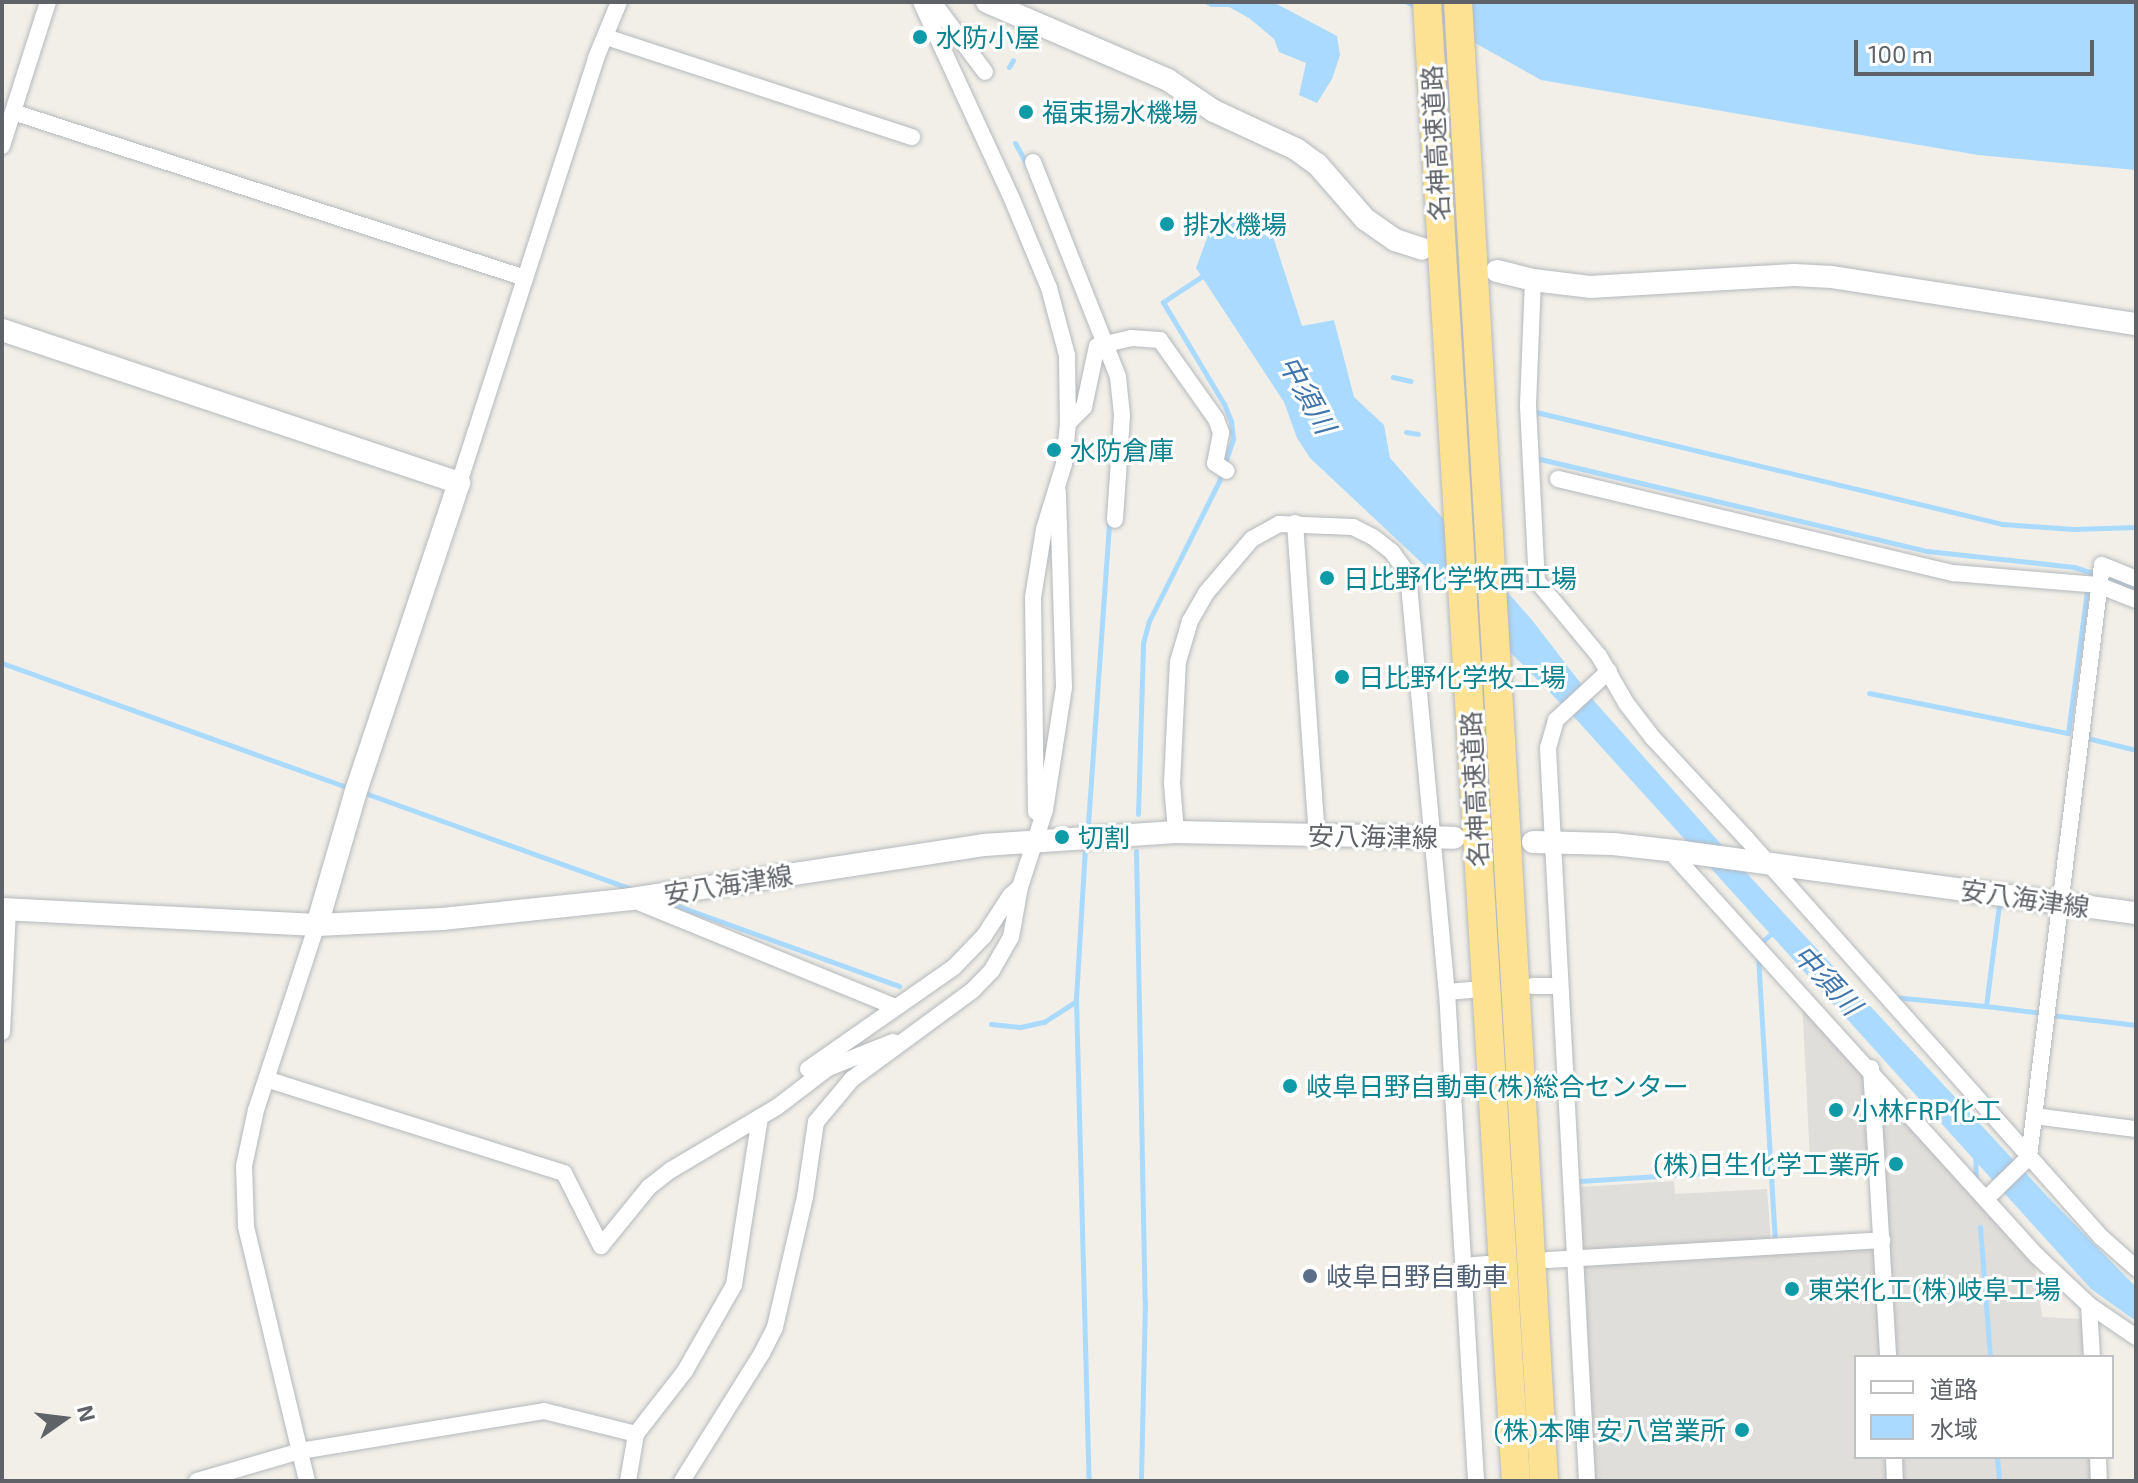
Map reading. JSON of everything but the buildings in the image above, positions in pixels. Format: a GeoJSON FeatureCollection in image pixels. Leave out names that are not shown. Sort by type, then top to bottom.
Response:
{"type":"FeatureCollection","features":[{"type":"Feature","properties":{"kind":"highway","name":"名神高速道路"},"geometry":{"type":"LineString","coordinates":[[1427,2],[1516,1481]]}},
{"type":"Feature","properties":{"kind":"highway","name":"名神高速道路"},"geometry":{"type":"LineString","coordinates":[[1458,2],[1544,1481]]}},
{"type":"Feature","properties":{"kind":"street"},"geometry":{"type":"LineString","coordinates":[[2,146],[48,2]]}},
{"type":"Feature","properties":{"kind":"street"},"geometry":{"type":"LineString","coordinates":[[307,1481],[246,1226],[244,1166],[256,1110],[269,1080],[356,791],[619,2]]}},
{"type":"Feature","properties":{"kind":"street"},"geometry":{"type":"LineString","coordinates":[[269,1080],[564,1173],[601,1246],[649,1187],[777,1107],[828,1068],[902,1039],[947,1013],[992,970],[1011,937],[1020,887],[1045,810],[1064,687],[1058,491],[1068,423],[1067,355],[1049,288],[1012,199],[921,2]]}},
{"type":"Feature","properties":{"kind":"street"},"geometry":{"type":"LineString","coordinates":[[933,2],[985,72]]}},
{"type":"Feature","properties":{"kind":"street"},"geometry":{"type":"LineString","coordinates":[[987,2],[1168,80],[1214,111],[1296,149],[1317,164],[1365,219],[1395,240],[1422,249]]}},
{"type":"Feature","properties":{"kind":"street"},"geometry":{"type":"LineString","coordinates":[[606,37],[912,137]]}},
{"type":"Feature","properties":{"kind":"street"},"geometry":{"type":"LineString","coordinates":[[13,112],[525,278]]}},
{"type":"Feature","properties":{"kind":"street"},"geometry":{"type":"LineString","coordinates":[[1033,162],[1118,377],[1122,416],[1115,520]]}},
{"type":"Feature","properties":{"kind":"street"},"geometry":{"type":"LineString","coordinates":[[1497,271],[1533,280],[1590,287],[1794,275],[1832,277],[2136,324]]}},
{"type":"Feature","properties":{"kind":"street"},"geometry":{"type":"LineString","coordinates":[[1533,280],[1528,406],[1537,581],[1604,676],[1653,738],[2028,1160],[2101,1237],[2136,1268]]}},
{"type":"Feature","properties":{"kind":"street"},"geometry":{"type":"LineString","coordinates":[[2,330],[459,483]]}},
{"type":"Feature","properties":{"kind":"street"},"geometry":{"type":"LineString","coordinates":[[1068,423],[1084,407],[1093,352],[1105,342],[1131,338],[1160,340],[1216,419],[1221,433],[1215,463],[1227,471]]}},
{"type":"Feature","properties":{"kind":"street"},"geometry":{"type":"LineString","coordinates":[[1558,479],[1953,573],[2098,585],[2136,600]]}},
{"type":"Feature","properties":{"kind":"street"},"geometry":{"type":"LineString","coordinates":[[1035,841],[1033,598],[1044,529],[1058,491]]}},
{"type":"Feature","properties":{"kind":"street"},"geometry":{"type":"LineString","coordinates":[[1295,523],[1317,835]]}},
{"type":"Feature","properties":{"kind":"street"},"geometry":{"type":"LineString","coordinates":[[1176,832],[1172,783],[1178,662],[1190,621],[1206,593],[1252,539],[1279,524],[1353,527],[1392,552],[1408,574],[1430,837],[1447,992],[1476,1481]]}},
{"type":"Feature","properties":{"kind":"street"},"geometry":{"type":"LineString","coordinates":[[1991,1194],[2028,1160],[2102,565],[2136,579]]}},
{"type":"Feature","properties":{"kind":"street"},"geometry":{"type":"LineString","coordinates":[[1587,1481],[1559,986],[1542,843],[1548,748],[1556,720],[1604,676]]}},
{"type":"Feature","properties":{"kind":"street","name":"安八海津線"},"geometry":{"type":"LineString","coordinates":[[5,910],[317,925],[531,913],[923,852],[1035,841],[1176,832],[1454,838]]}},
{"type":"Feature","properties":{"kind":"street","name":"安八海津線"},"geometry":{"type":"LineString","coordinates":[[1542,843],[1676,851],[2136,913]]}},
{"type":"Feature","properties":{"kind":"street"},"geometry":{"type":"LineString","coordinates":[[1676,851],[2037,1256],[2089,1305],[2136,1337]]}},
{"type":"Feature","properties":{"kind":"street"},"geometry":{"type":"LineString","coordinates":[[777,1107],[805,1071],[954,967],[984,936],[1010,896],[1020,887]]}},
{"type":"Feature","properties":{"kind":"street"},"geometry":{"type":"LineString","coordinates":[[631,899],[896,1007]]}},
{"type":"Feature","properties":{"kind":"street"},"geometry":{"type":"LineString","coordinates":[[2,1032],[5,910]]}},
{"type":"Feature","properties":{"kind":"street"},"geometry":{"type":"LineString","coordinates":[[1533,986],[1559,986]]}},
{"type":"Feature","properties":{"kind":"street"},"geometry":{"type":"LineString","coordinates":[[1447,992],[1471,990]]}},
{"type":"Feature","properties":{"kind":"street"},"geometry":{"type":"LineString","coordinates":[[682,1481],[775,1327],[805,1197],[816,1122],[852,1079],[902,1039]]}},
{"type":"Feature","properties":{"kind":"street"},"geometry":{"type":"LineString","coordinates":[[1871,1068],[1888,1355]]}},
{"type":"Feature","properties":{"kind":"street"},"geometry":{"type":"LineString","coordinates":[[2034,1116],[2136,1129]]}},
{"type":"Feature","properties":{"kind":"street"},"geometry":{"type":"LineString","coordinates":[[628,1481],[636,1434],[685,1371],[734,1285],[760,1117]]}},
{"type":"Feature","properties":{"kind":"street"},"geometry":{"type":"LineString","coordinates":[[1548,1260],[1882,1240]]}},
{"type":"Feature","properties":{"kind":"street"},"geometry":{"type":"LineString","coordinates":[[1463,1266],[1487,1264]]}},
{"type":"Feature","properties":{"kind":"street"},"geometry":{"type":"LineString","coordinates":[[2089,1305],[2092,1355]]}},
{"type":"Feature","properties":{"kind":"street"},"geometry":{"type":"LineString","coordinates":[[197,1481],[300,1451],[544,1411],[636,1434]]}},
{"type":"Feature","properties":{"kind":"street"},"geometry":{"type":"LineString","coordinates":[[1894,1459],[1895,1481]]}},
{"type":"Feature","properties":{"kind":"street"},"geometry":{"type":"LineString","coordinates":[[2098,1459],[2099,1481]]}},
{"type":"Feature","properties":{"kind":"shaded area"},"geometry":{"type":"Polygon","coordinates":[[[1802,1000],[2034,1257],[2042,1317],[2084,1319],[2086,1355],[1854,1355],[1854,1459],[2091,1459],[2092,1481],[1595,1481],[1580,1187],[1674,1181],[1675,1194],[1767,1189],[1771,1241],[1874,1235],[1869,1157],[1810,1160],[1802,1000]]]}},
{"type":"Feature","properties":{"kind":"water"},"geometry":{"type":"Polygon","coordinates":[[[1202,2],[1273,2],[1337,36],[1340,55],[1332,79],[1317,103],[1299,95],[1306,63],[1279,52],[1274,39],[1249,18],[1229,7],[1211,7],[1202,2]]]}},
{"type":"Feature","properties":{"kind":"water"},"geometry":{"type":"Polygon","coordinates":[[[1402,2],[2136,2],[2136,170],[1978,155],[1541,80],[1402,2]]]}},
{"type":"Feature","properties":{"kind":"water","name":"中須川"},"geometry":{"type":"Polygon","coordinates":[[[1242,216],[1269,224],[1302,326],[1334,320],[1354,397],[1384,425],[1390,458],[1532,620],[1595,702],[1752,879],[2046,1195],[2136,1287],[2136,1321],[2091,1289],[1575,718],[1424,565],[1310,458],[1297,438],[1284,402],[1196,268],[1214,219],[1242,216]]]}},
{"type":"Feature","properties":{"kind":"waterway"},"geometry":{"type":"LineString","coordinates":[[1009,67],[1013,60]]}},
{"type":"Feature","properties":{"kind":"waterway"},"geometry":{"type":"LineString","coordinates":[[1015,143],[1028,166]]}},
{"type":"Feature","properties":{"kind":"waterway"},"geometry":{"type":"LineString","coordinates":[[1138,814],[1143,643],[1149,621],[1219,481],[1233,439],[1231,421],[1224,404],[1163,302],[1207,273]]}},
{"type":"Feature","properties":{"kind":"waterway"},"geometry":{"type":"LineString","coordinates":[[1393,377],[1411,381]]}},
{"type":"Feature","properties":{"kind":"waterway"},"geometry":{"type":"LineString","coordinates":[[1536,412],[2002,524],[2073,529],[2136,527]]}},
{"type":"Feature","properties":{"kind":"waterway"},"geometry":{"type":"LineString","coordinates":[[1406,432],[1418,434]]}},
{"type":"Feature","properties":{"kind":"waterway"},"geometry":{"type":"LineString","coordinates":[[1536,458],[1927,551],[2074,567],[2096,574]]}},
{"type":"Feature","properties":{"kind":"waterway"},"geometry":{"type":"LineString","coordinates":[[1088,824],[1109,520]]}},
{"type":"Feature","properties":{"kind":"waterway"},"geometry":{"type":"LineString","coordinates":[[2106,578],[2136,590]]}},
{"type":"Feature","properties":{"kind":"waterway"},"geometry":{"type":"LineString","coordinates":[[1869,693],[2068,733],[2087,591]]}},
{"type":"Feature","properties":{"kind":"waterway"},"geometry":{"type":"LineString","coordinates":[[2,663],[352,789]]}},
{"type":"Feature","properties":{"kind":"waterway"},"geometry":{"type":"LineString","coordinates":[[2088,734],[2087,738],[2136,750]]}},
{"type":"Feature","properties":{"kind":"waterway"},"geometry":{"type":"LineString","coordinates":[[362,792],[631,889]]}},
{"type":"Feature","properties":{"kind":"waterway"},"geometry":{"type":"LineString","coordinates":[[1085,847],[1076,1000],[1089,1481]]}},
{"type":"Feature","properties":{"kind":"waterway"},"geometry":{"type":"LineString","coordinates":[[1136,851],[1145,1301],[1141,1481]]}},
{"type":"Feature","properties":{"kind":"waterway"},"geometry":{"type":"LineString","coordinates":[[667,902],[899,986]]}},
{"type":"Feature","properties":{"kind":"waterway"},"geometry":{"type":"LineString","coordinates":[[1893,997],[1986,1006],[1999,905]]}},
{"type":"Feature","properties":{"kind":"waterway"},"geometry":{"type":"LineString","coordinates":[[1757,946],[1774,931]]}},
{"type":"Feature","properties":{"kind":"waterway"},"geometry":{"type":"LineString","coordinates":[[1758,956],[1775,1238]]}},
{"type":"Feature","properties":{"kind":"waterway"},"geometry":{"type":"LineString","coordinates":[[991,1024],[1020,1027],[1044,1022],[1076,1001]]}},
{"type":"Feature","properties":{"kind":"waterway"},"geometry":{"type":"LineString","coordinates":[[1986,1006],[2042,1013]]}},
{"type":"Feature","properties":{"kind":"waterway"},"geometry":{"type":"LineString","coordinates":[[2051,1015],[2136,1025]]}},
{"type":"Feature","properties":{"kind":"waterway"},"geometry":{"type":"LineString","coordinates":[[1975,1152],[1976,1179]]}},
{"type":"Feature","properties":{"kind":"waterway"},"geometry":{"type":"LineString","coordinates":[[1579,1181],[1771,1169]]}},
{"type":"Feature","properties":{"kind":"waterway"},"geometry":{"type":"LineString","coordinates":[[1980,1227],[1990,1355]]}},
{"type":"Feature","properties":{"kind":"waterway"},"geometry":{"type":"LineString","coordinates":[[1997,1459],[1999,1481]]}},
{"type":"Feature","properties":{"kind":"place","name":"水防小屋"},"geometry":{"type":"Point","coordinates":[920,37]}},
{"type":"Feature","properties":{"kind":"place","name":"福束揚水機場"},"geometry":{"type":"Point","coordinates":[1026,112]}},
{"type":"Feature","properties":{"kind":"place","name":"排水機場"},"geometry":{"type":"Point","coordinates":[1167,224]}},
{"type":"Feature","properties":{"kind":"place","name":"水防倉庫"},"geometry":{"type":"Point","coordinates":[1054,450]}},
{"type":"Feature","properties":{"kind":"place","name":"日比野化学牧西工場"},"geometry":{"type":"Point","coordinates":[1327,578]}},
{"type":"Feature","properties":{"kind":"place","name":"日比野化学牧工場"},"geometry":{"type":"Point","coordinates":[1342,677]}},
{"type":"Feature","properties":{"kind":"place","name":"切割"},"geometry":{"type":"Point","coordinates":[1062,837]}},
{"type":"Feature","properties":{"kind":"place","name":"岐阜日野自動車(株)総合センター"},"geometry":{"type":"Point","coordinates":[1290,1086]}},
{"type":"Feature","properties":{"kind":"place","name":"小林FRP化工"},"geometry":{"type":"Point","coordinates":[1836,1110]}},
{"type":"Feature","properties":{"kind":"place","name":"(株)日生化学工業所"},"geometry":{"type":"Point","coordinates":[1896,1164]}},
{"type":"Feature","properties":{"kind":"place","name":"岐阜日野自動車"},"geometry":{"type":"Point","coordinates":[1310,1276]}},
{"type":"Feature","properties":{"kind":"place","name":"東栄化工(株)岐阜工場"},"geometry":{"type":"Point","coordinates":[1792,1289]}},
{"type":"Feature","properties":{"kind":"place","name":"(株)本陣 安八営業所"},"geometry":{"type":"Point","coordinates":[1742,1430]}}]}
